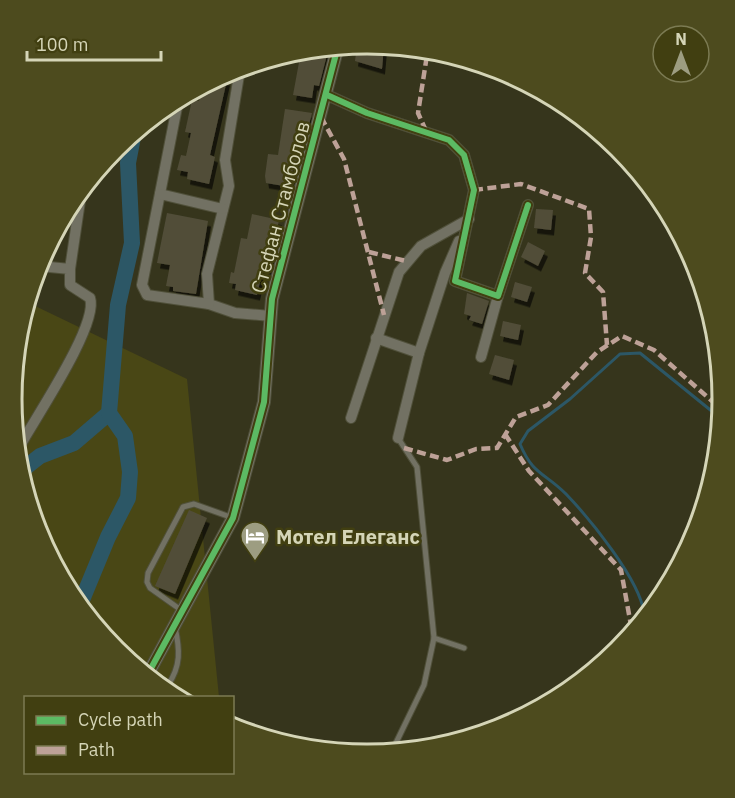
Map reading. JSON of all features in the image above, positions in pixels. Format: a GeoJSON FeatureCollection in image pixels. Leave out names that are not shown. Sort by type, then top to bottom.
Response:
{"type":"FeatureCollection","features":[{"type":"Feature","properties":{"kind":"street","name":"Стефан Стамболов"},"geometry":{"type":"LineString","coordinates":[[151,668],[175,627],[181,609],[233,518],[264,402],[272,299],[336,56]]}},
{"type":"Feature","properties":{"kind":"street"},"geometry":{"type":"LineString","coordinates":[[209,304],[207,274],[229,186],[225,160],[236,80]]}},
{"type":"Feature","properties":{"kind":"street"},"geometry":{"type":"LineString","coordinates":[[327,95],[367,113],[449,140],[464,154],[474,190],[455,281],[498,296]]}},
{"type":"Feature","properties":{"kind":"street"},"geometry":{"type":"LineString","coordinates":[[176,112],[142,285],[143,291],[147,295],[209,304],[235,313],[271,316]]}},
{"type":"Feature","properties":{"kind":"street"},"geometry":{"type":"LineString","coordinates":[[160,194],[223,209]]}},
{"type":"Feature","properties":{"kind":"street"},"geometry":{"type":"LineString","coordinates":[[481,357],[498,296],[528,206]]}},
{"type":"Feature","properties":{"kind":"street"},"geometry":{"type":"LineString","coordinates":[[24,438],[69,361],[92,310],[90,298],[70,285],[70,269],[79,211]]}},
{"type":"Feature","properties":{"kind":"street"},"geometry":{"type":"LineString","coordinates":[[351,418],[399,272],[421,246],[469,219]]}},
{"type":"Feature","properties":{"kind":"street"},"geometry":{"type":"LineString","coordinates":[[398,438],[418,353],[445,273],[469,219]]}},
{"type":"Feature","properties":{"kind":"street"},"geometry":{"type":"LineString","coordinates":[[49,267],[70,269]]}},
{"type":"Feature","properties":{"kind":"street"},"geometry":{"type":"LineString","coordinates":[[376,338],[418,353]]}},
{"type":"Feature","properties":{"kind":"lane"},"geometry":{"type":"LineString","coordinates":[[396,742],[424,685],[434,638],[417,467],[398,438]]}},
{"type":"Feature","properties":{"kind":"lane"},"geometry":{"type":"LineString","coordinates":[[181,609],[150,588],[147,582],[148,573],[183,507],[194,504],[233,518]]}},
{"type":"Feature","properties":{"kind":"lane"},"geometry":{"type":"LineString","coordinates":[[170,682],[178,670],[179,644],[175,627]]}},
{"type":"Feature","properties":{"kind":"lane"},"geometry":{"type":"LineString","coordinates":[[434,638],[464,648]]}},
{"type":"Feature","properties":{"kind":"shaded area"},"geometry":{"type":"Polygon","coordinates":[[[35,306],[187,379],[219,696],[192,696],[157,673],[140,658],[94,609],[58,552],[34,488],[25,444],[23,376],[25,354],[35,306]]]}},
{"type":"Feature","properties":{"kind":"building"},"geometry":{"type":"Polygon","coordinates":[[[356,55],[383,55],[382,69],[355,61],[356,55]]]}},
{"type":"Feature","properties":{"kind":"building"},"geometry":{"type":"Polygon","coordinates":[[[327,57],[319,86],[314,85],[312,98],[293,95],[299,61],[327,57]]]}},
{"type":"Feature","properties":{"kind":"building"},"geometry":{"type":"Polygon","coordinates":[[[226,85],[210,155],[215,157],[209,184],[187,179],[188,172],[177,170],[181,155],[186,156],[191,133],[185,132],[192,102],[199,101],[200,98],[226,85]]]}},
{"type":"Feature","properties":{"kind":"building"},"geometry":{"type":"Polygon","coordinates":[[[285,109],[312,113],[299,164],[294,163],[290,187],[266,183],[265,176],[268,154],[278,155],[285,109]]]}},
{"type":"Feature","properties":{"kind":"building"},"geometry":{"type":"Polygon","coordinates":[[[536,209],[553,210],[551,230],[534,228],[536,209]]]}},
{"type":"Feature","properties":{"kind":"building"},"geometry":{"type":"Polygon","coordinates":[[[167,213],[208,221],[196,294],[173,291],[173,287],[166,286],[170,265],[157,263],[167,213]]]}},
{"type":"Feature","properties":{"kind":"building"},"geometry":{"type":"Polygon","coordinates":[[[252,214],[279,220],[269,269],[263,268],[257,295],[235,290],[236,284],[229,283],[231,272],[234,273],[241,238],[247,239],[252,214]]]}},
{"type":"Feature","properties":{"kind":"building"},"geometry":{"type":"Polygon","coordinates":[[[528,242],[545,251],[538,266],[521,257],[528,242]]]}},
{"type":"Feature","properties":{"kind":"building"},"geometry":{"type":"Polygon","coordinates":[[[515,282],[532,287],[527,302],[511,297],[515,282]]]}},
{"type":"Feature","properties":{"kind":"building"},"geometry":{"type":"Polygon","coordinates":[[[467,293],[489,301],[482,324],[469,320],[471,316],[464,314],[467,293]]]}},
{"type":"Feature","properties":{"kind":"building"},"geometry":{"type":"Polygon","coordinates":[[[503,321],[521,325],[518,340],[500,336],[503,321]]]}},
{"type":"Feature","properties":{"kind":"building"},"geometry":{"type":"Polygon","coordinates":[[[495,355],[514,360],[509,380],[489,374],[495,355]]]}},
{"type":"Feature","properties":{"kind":"building"},"geometry":{"type":"Polygon","coordinates":[[[189,510],[207,518],[175,594],[155,586],[189,510]]]}},
{"type":"Feature","properties":{"kind":"waterway"},"geometry":{"type":"LineString","coordinates":[[84,595],[108,537],[128,498],[130,472],[125,436],[109,413],[118,305],[132,243],[128,163],[131,149]]}},
{"type":"Feature","properties":{"kind":"waterway"},"geometry":{"type":"LineString","coordinates":[[642,607],[624,567],[612,550],[566,494],[534,468],[520,444],[528,431],[570,399],[620,354],[640,353],[712,411]]}},
{"type":"Feature","properties":{"kind":"waterway"},"geometry":{"type":"LineString","coordinates":[[29,465],[40,456],[74,443],[109,413]]}},
{"type":"Feature","properties":{"kind":"marked path"},"geometry":{"type":"LineString","coordinates":[[426,59],[418,113],[426,131]]}},
{"type":"Feature","properties":{"kind":"marked path"},"geometry":{"type":"LineString","coordinates":[[321,117],[344,159],[384,315]]}},
{"type":"Feature","properties":{"kind":"marked path"},"geometry":{"type":"LineString","coordinates":[[474,190],[521,184],[589,209],[591,237],[585,273],[603,292],[607,345]]}},
{"type":"Feature","properties":{"kind":"marked path"},"geometry":{"type":"LineString","coordinates":[[369,252],[406,261]]}},
{"type":"Feature","properties":{"kind":"marked path"},"geometry":{"type":"LineString","coordinates":[[404,448],[447,460],[476,449],[497,448],[516,417],[548,405],[597,352],[622,336],[654,350],[712,401]]}},
{"type":"Feature","properties":{"kind":"marked path"},"geometry":{"type":"LineString","coordinates":[[505,434],[529,471],[621,570],[630,622]]}},
{"type":"Feature","properties":{"kind":"cycle path"},"geometry":{"type":"LineString","coordinates":[[151,668],[233,518],[264,402],[272,299],[335,56]]}},
{"type":"Feature","properties":{"kind":"cycle path"},"geometry":{"type":"LineString","coordinates":[[327,95],[367,113],[449,140],[464,155],[474,190],[455,281],[498,296],[528,205]]}},
{"type":"Feature","properties":{"kind":"place","name":"Мотел Елеганс"},"geometry":{"type":"Point","coordinates":[255,562]}}]}
